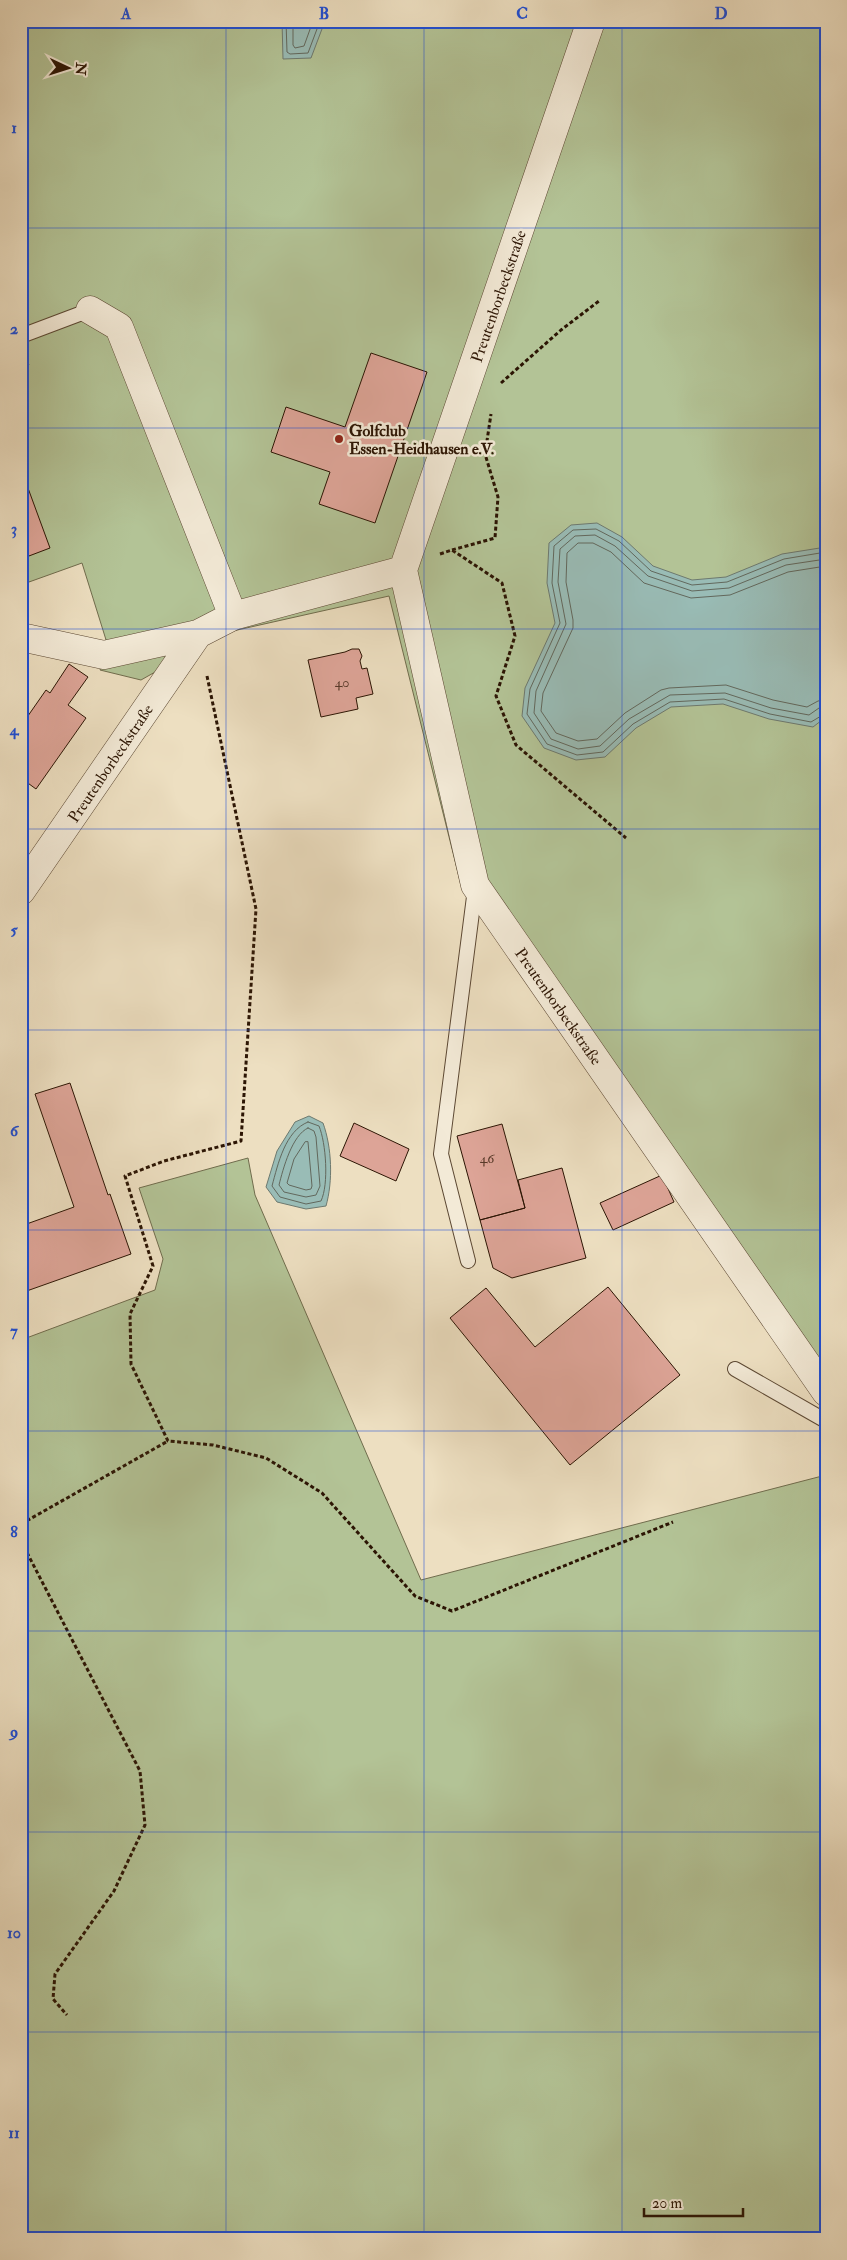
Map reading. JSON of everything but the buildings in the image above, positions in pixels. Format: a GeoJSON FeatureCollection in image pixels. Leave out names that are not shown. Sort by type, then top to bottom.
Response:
{"type":"FeatureCollection","features":[{"type":"Feature","properties":{"kind":"street","name":"Preutenborbeckstraße"},"geometry":{"type":"LineString","coordinates":[[591,21],[403,570],[475,885],[826,1392]]}},
{"type":"Feature","properties":{"kind":"street"},"geometry":{"type":"LineString","coordinates":[[90,310],[119,327],[233,616]]}},
{"type":"Feature","properties":{"kind":"street","name":"Preutenborbeckstraße"},"geometry":{"type":"LineString","coordinates":[[21,637],[104,655],[198,634],[233,616],[403,570]]}},
{"type":"Feature","properties":{"kind":"street","name":"Preutenborbeckstraße"},"geometry":{"type":"LineString","coordinates":[[21,892],[198,634]]}},
{"type":"Feature","properties":{"kind":"lane"},"geometry":{"type":"LineString","coordinates":[[21,336],[90,310]]}},
{"type":"Feature","properties":{"kind":"lane"},"geometry":{"type":"LineString","coordinates":[[468,1260],[441,1154],[475,885]]}},
{"type":"Feature","properties":{"kind":"lane"},"geometry":{"type":"LineString","coordinates":[[735,1369],[826,1421]]}},
{"type":"Feature","properties":{"kind":"path"},"geometry":{"type":"LineString","coordinates":[[495,388],[561,330],[599,301]]}},
{"type":"Feature","properties":{"kind":"path"},"geometry":{"type":"LineString","coordinates":[[403,570],[452,550],[495,538],[498,496],[485,454],[492,407]]}},
{"type":"Feature","properties":{"kind":"path"},"geometry":{"type":"LineString","coordinates":[[452,550],[502,584],[515,636],[496,696],[516,745],[626,838]]}},
{"type":"Feature","properties":{"kind":"path"},"geometry":{"type":"LineString","coordinates":[[168,1441],[131,1364],[130,1314],[153,1266],[125,1176],[164,1161],[241,1141],[256,909],[198,634]]}},
{"type":"Feature","properties":{"kind":"path"},"geometry":{"type":"LineString","coordinates":[[21,1524],[168,1441],[213,1444],[266,1458],[322,1494],[415,1596],[452,1610],[673,1522]]}},
{"type":"Feature","properties":{"kind":"path"},"geometry":{"type":"LineString","coordinates":[[21,1541],[140,1771],[142,1789],[145,1825],[114,1890],[55,1974],[52,1999],[67,2015]]}},
{"type":"Feature","properties":{"kind":"green space","name":"Golfclub Essen-Heidhausen e.V."},"geometry":{"type":"Polygon","coordinates":[[[21,21],[826,21],[826,1394],[461,885],[389,596],[224,633],[141,680],[100,670],[107,643],[82,563],[29,582],[24,569],[21,569],[21,368],[29,365],[21,344],[21,21]]]}},
{"type":"Feature","properties":{"kind":"green space"},"geometry":{"type":"Polygon","coordinates":[[[248,1158],[255,1195],[421,1580],[826,1475],[826,2239],[21,2239],[21,1340],[155,1290],[163,1259],[139,1188],[248,1158]]]}},
{"type":"Feature","properties":{"kind":"water"},"geometry":{"type":"Polygon","coordinates":[[[282,21],[325,21],[311,58],[283,59],[282,21]]]}},
{"type":"Feature","properties":{"kind":"water"},"geometry":{"type":"Polygon","coordinates":[[[597,523],[622,537],[653,566],[692,580],[726,577],[782,554],[826,547],[826,717],[813,727],[769,719],[723,704],[671,707],[636,728],[605,757],[576,760],[544,748],[522,716],[525,688],[555,623],[547,583],[549,543],[571,525],[597,523]]]}},
{"type":"Feature","properties":{"kind":"water"},"geometry":{"type":"Polygon","coordinates":[[[309,1116],[323,1123],[326,1133],[330,1154],[330,1186],[326,1206],[306,1209],[277,1202],[266,1187],[277,1151],[295,1122],[309,1116]]]}},
{"type":"Feature","properties":{"kind":"place","name":"Golfclub Essen-Heidhausen e.V."},"geometry":{"type":"Point","coordinates":[339,439]}}]}
